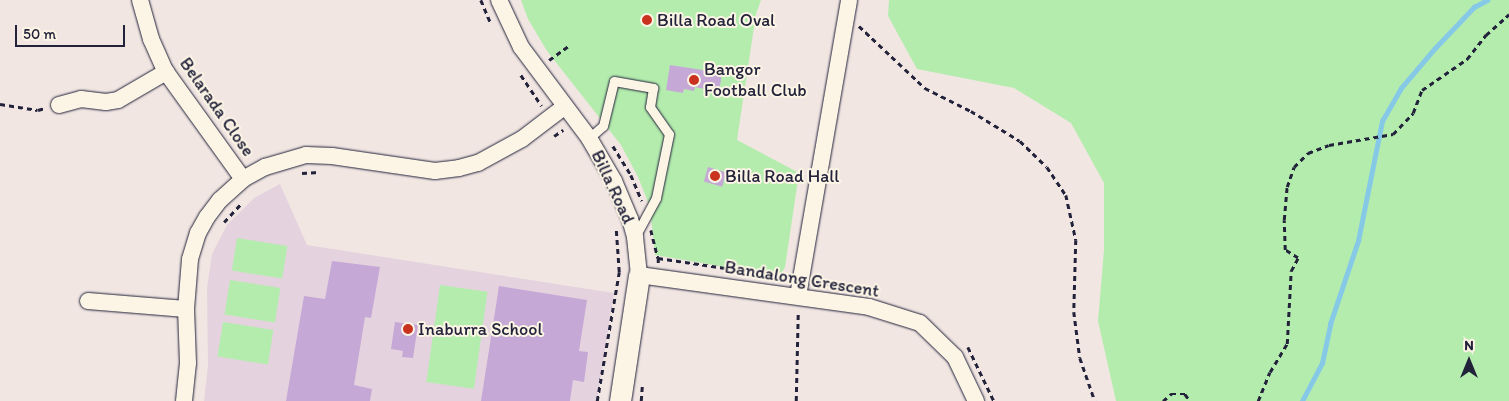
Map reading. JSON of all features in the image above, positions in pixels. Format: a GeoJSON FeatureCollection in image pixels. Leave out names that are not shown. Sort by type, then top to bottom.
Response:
{"type":"FeatureCollection","features":[{"type":"Feature","properties":{"kind":"street","name":"Belarada Close"},"geometry":{"type":"LineString","coordinates":[[140,0],[151,39],[166,72],[243,179]]}},
{"type":"Feature","properties":{"kind":"street","name":"Billa Road"},"geometry":{"type":"LineString","coordinates":[[499,0],[521,47],[589,138],[614,181],[630,219],[635,237],[639,276],[620,401]]}},
{"type":"Feature","properties":{"kind":"street"},"geometry":{"type":"LineString","coordinates":[[798,296],[847,7]]}},
{"type":"Feature","properties":{"kind":"street"},"geometry":{"type":"LineString","coordinates":[[59,105],[81,99],[113,102],[125,98],[166,72]]}},
{"type":"Feature","properties":{"kind":"street"},"geometry":{"type":"LineString","coordinates":[[184,401],[188,363],[186,309],[190,259],[198,233],[220,200],[243,179],[265,167],[306,155],[332,156],[435,171],[459,168],[486,159],[522,139],[564,107]]}},
{"type":"Feature","properties":{"kind":"street","name":"Bandalong Crescent"},"geometry":{"type":"LineString","coordinates":[[639,276],[869,307],[920,323],[954,358],[976,401]]}},
{"type":"Feature","properties":{"kind":"street"},"geometry":{"type":"LineString","coordinates":[[88,301],[186,309]]}},
{"type":"Feature","properties":{"kind":"lane"},"geometry":{"type":"LineString","coordinates":[[589,138],[603,126],[614,81],[653,88],[650,107],[669,134],[656,198],[635,237]]}},
{"type":"Feature","properties":{"kind":"path"},"geometry":{"type":"LineString","coordinates":[[482,0],[493,28]]}},
{"type":"Feature","properties":{"kind":"path"},"geometry":{"type":"LineString","coordinates":[[847,7],[925,88],[971,111],[1020,141],[1047,167],[1066,195],[1076,240],[1074,312],[1080,358],[1095,401]]}},
{"type":"Feature","properties":{"kind":"path"},"geometry":{"type":"LineString","coordinates":[[1258,401],[1270,372],[1288,344],[1291,271],[1298,258],[1285,250],[1284,220],[1288,187],[1294,168],[1308,153],[1329,145],[1393,134],[1414,113],[1422,90],[1467,59],[1486,35],[1509,14]]}},
{"type":"Feature","properties":{"kind":"path"},"geometry":{"type":"LineString","coordinates":[[520,74],[550,117],[568,137]]}},
{"type":"Feature","properties":{"kind":"path"},"geometry":{"type":"LineString","coordinates":[[0,104],[38,110],[59,105]]}},
{"type":"Feature","properties":{"kind":"path"},"geometry":{"type":"LineString","coordinates":[[548,140],[563,130]]}},
{"type":"Feature","properties":{"kind":"path"},"geometry":{"type":"LineString","coordinates":[[300,174],[324,172]]}},
{"type":"Feature","properties":{"kind":"path"},"geometry":{"type":"LineString","coordinates":[[221,225],[243,201]]}},
{"type":"Feature","properties":{"kind":"path"},"geometry":{"type":"LineString","coordinates":[[597,401],[619,272],[615,224]]}},
{"type":"Feature","properties":{"kind":"path"},"geometry":{"type":"LineString","coordinates":[[796,401],[798,296]]}},
{"type":"Feature","properties":{"kind":"path"},"geometry":{"type":"LineString","coordinates":[[1163,401],[1170,394],[1185,394],[1190,401]]}},
{"type":"Feature","properties":{"kind":"shaded area","name":"Inaburra School"},"geometry":{"type":"Polygon","coordinates":[[[280,184],[307,245],[614,293],[597,401],[204,401],[208,365],[207,288],[212,254],[227,225],[254,198],[280,184]]]}},
{"type":"Feature","properties":{"kind":"green space"},"geometry":{"type":"Polygon","coordinates":[[[521,0],[761,0],[756,14],[737,140],[799,173],[785,267],[781,274],[773,275],[655,255],[650,207],[638,177],[621,145],[547,51],[528,19],[521,0]]]}},
{"type":"Feature","properties":{"kind":"green space"},"geometry":{"type":"Polygon","coordinates":[[[889,0],[1509,0],[1509,401],[1116,401],[1098,321],[1104,250],[1104,183],[1071,123],[1014,88],[917,69],[888,16],[889,0]]]}},
{"type":"Feature","properties":{"kind":"green space"},"geometry":{"type":"Polygon","coordinates":[[[237,238],[287,246],[282,279],[232,271],[237,238]]]}},
{"type":"Feature","properties":{"kind":"green space"},"geometry":{"type":"Polygon","coordinates":[[[230,280],[280,288],[275,323],[225,315],[230,280]]]}},
{"type":"Feature","properties":{"kind":"green space"},"geometry":{"type":"Polygon","coordinates":[[[440,285],[488,292],[474,389],[426,382],[440,285]]]}},
{"type":"Feature","properties":{"kind":"green space"},"geometry":{"type":"Polygon","coordinates":[[[223,322],[273,330],[268,365],[218,357],[223,322]]]}},
{"type":"Feature","properties":{"kind":"building","name":"Bangor Football Club"},"geometry":{"type":"Polygon","coordinates":[[[670,65],[722,73],[719,92],[695,87],[694,91],[684,89],[683,93],[666,90],[670,65]]]}},
{"type":"Feature","properties":{"kind":"building","name":"Billa Road Hall"},"geometry":{"type":"Polygon","coordinates":[[[708,167],[726,172],[722,187],[704,181],[708,167]]]}},
{"type":"Feature","properties":{"kind":"building"},"geometry":{"type":"Polygon","coordinates":[[[332,261],[380,267],[371,318],[365,317],[354,385],[372,389],[370,401],[286,401],[304,296],[325,299],[332,261]]]}},
{"type":"Feature","properties":{"kind":"building"},"geometry":{"type":"Polygon","coordinates":[[[499,286],[587,300],[579,351],[588,352],[584,382],[573,380],[570,401],[481,401],[499,286]]]}},
{"type":"Feature","properties":{"kind":"building"},"geometry":{"type":"Polygon","coordinates":[[[395,322],[418,325],[413,358],[402,357],[403,351],[391,349],[395,322]]]}},
{"type":"Feature","properties":{"kind":"waterway"},"geometry":{"type":"LineString","coordinates":[[1302,401],[1322,363],[1330,324],[1358,241],[1382,121],[1401,88],[1435,48],[1474,7],[1487,0]]}},
{"type":"Feature","properties":{"kind":"place","name":"Billa Road Oval"},"geometry":{"type":"Point","coordinates":[647,20]}},
{"type":"Feature","properties":{"kind":"place","name":"Bangor Football Club"},"geometry":{"type":"Point","coordinates":[694,80]}},
{"type":"Feature","properties":{"kind":"place","name":"Billa Road Hall"},"geometry":{"type":"Point","coordinates":[715,176]}},
{"type":"Feature","properties":{"kind":"place","name":"Inaburra School"},"geometry":{"type":"Point","coordinates":[408,329]}}]}
